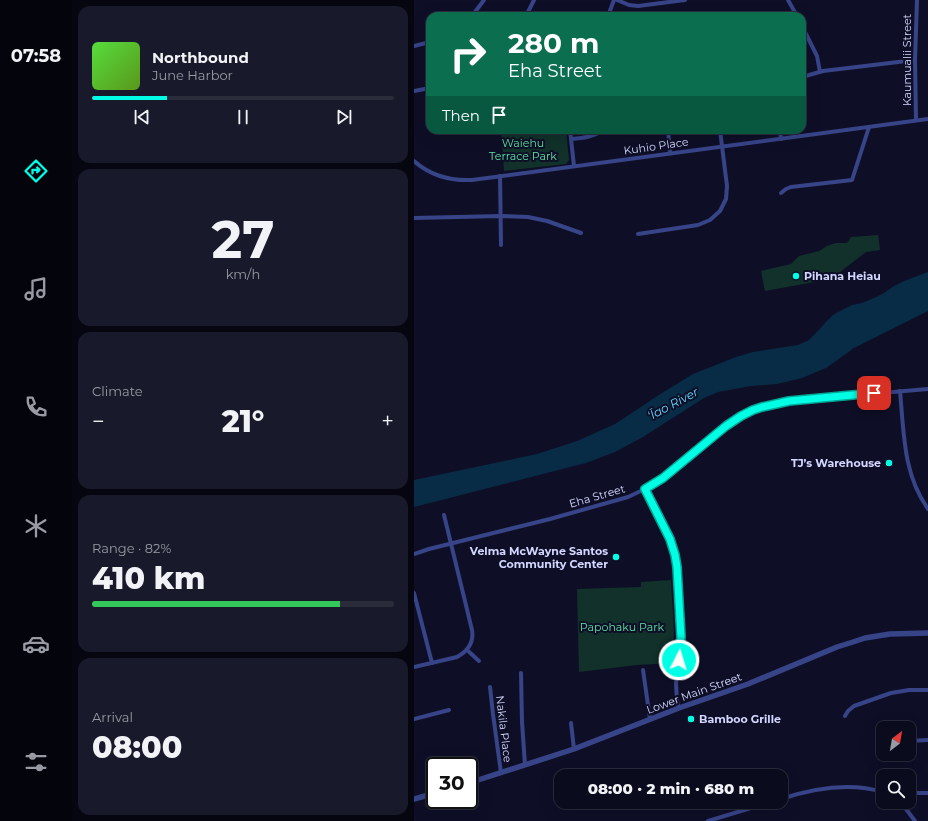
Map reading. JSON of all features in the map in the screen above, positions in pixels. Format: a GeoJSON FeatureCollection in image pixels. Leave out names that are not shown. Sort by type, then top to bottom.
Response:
{"type":"FeatureCollection","features":[{"type":"Feature","properties":{"kind":"street"},"geometry":{"type":"LineString","coordinates":[[475,12],[484,0]]}},
{"type":"Feature","properties":{"kind":"street"},"geometry":{"type":"LineString","coordinates":[[528,12],[534,0]]}},
{"type":"Feature","properties":{"kind":"street"},"geometry":{"type":"LineString","coordinates":[[610,12],[614,0]]}},
{"type":"Feature","properties":{"kind":"street"},"geometry":{"type":"LineString","coordinates":[[617,0],[633,6],[642,6],[654,2],[685,0]]}},
{"type":"Feature","properties":{"kind":"street"},"geometry":{"type":"LineString","coordinates":[[788,0],[795,12]]}},
{"type":"Feature","properties":{"kind":"street","name":"Kaumualii Street"},"geometry":{"type":"LineString","coordinates":[[916,120],[915,60],[917,0]]}},
{"type":"Feature","properties":{"kind":"street"},"geometry":{"type":"LineString","coordinates":[[806,34],[818,56],[820,72]]}},
{"type":"Feature","properties":{"kind":"street"},"geometry":{"type":"LineString","coordinates":[[414,46],[426,43]]}},
{"type":"Feature","properties":{"kind":"street"},"geometry":{"type":"LineString","coordinates":[[806,77],[820,72],[915,60]]}},
{"type":"Feature","properties":{"kind":"street"},"geometry":{"type":"LineString","coordinates":[[414,91],[426,89]]}},
{"type":"Feature","properties":{"kind":"street","name":"Kuhio Place"},"geometry":{"type":"LineString","coordinates":[[414,161],[432,173],[448,179],[464,180],[928,119]]}},
{"type":"Feature","properties":{"kind":"street"},"geometry":{"type":"LineString","coordinates":[[781,193],[791,187],[852,180],[869,127]]}},
{"type":"Feature","properties":{"kind":"street"},"geometry":{"type":"LineString","coordinates":[[571,134],[574,166]]}},
{"type":"Feature","properties":{"kind":"street"},"geometry":{"type":"LineString","coordinates":[[572,139],[591,137],[597,134]]}},
{"type":"Feature","properties":{"kind":"street"},"geometry":{"type":"LineString","coordinates":[[668,134],[670,153]]}},
{"type":"Feature","properties":{"kind":"street"},"geometry":{"type":"LineString","coordinates":[[638,234],[698,225],[710,220],[717,214],[724,203],[727,190],[720,134]]}},
{"type":"Feature","properties":{"kind":"street"},"geometry":{"type":"LineString","coordinates":[[780,134],[781,139]]}},
{"type":"Feature","properties":{"kind":"street"},"geometry":{"type":"LineString","coordinates":[[500,176],[501,245]]}},
{"type":"Feature","properties":{"kind":"street"},"geometry":{"type":"LineString","coordinates":[[414,218],[501,216],[528,217],[581,233]]}},
{"type":"Feature","properties":{"kind":"street","name":"Eha Street"},"geometry":{"type":"LineString","coordinates":[[414,554],[628,497],[663,478],[726,426],[753,410],[789,401],[928,389]]}},
{"type":"Feature","properties":{"kind":"street"},"geometry":{"type":"LineString","coordinates":[[900,391],[909,468],[916,488],[928,510]]}},
{"type":"Feature","properties":{"kind":"street"},"geometry":{"type":"LineString","coordinates":[[645,489],[670,539],[677,567],[681,637],[681,651],[676,683],[679,708]]}},
{"type":"Feature","properties":{"kind":"street"},"geometry":{"type":"LineString","coordinates":[[414,667],[457,657],[466,650],[472,641],[473,636],[444,515]]}},
{"type":"Feature","properties":{"kind":"street"},"geometry":{"type":"LineString","coordinates":[[414,593],[432,663]]}},
{"type":"Feature","properties":{"kind":"street","name":"Lower Main Street"},"geometry":{"type":"LineString","coordinates":[[478,780],[574,749],[679,708],[748,684],[852,642],[865,638],[890,634],[928,633]]}},
{"type":"Feature","properties":{"kind":"street"},"geometry":{"type":"LineString","coordinates":[[466,650],[479,661]]}},
{"type":"Feature","properties":{"kind":"street"},"geometry":{"type":"LineString","coordinates":[[643,670],[650,719]]}},
{"type":"Feature","properties":{"kind":"street"},"geometry":{"type":"LineString","coordinates":[[522,673],[522,722],[525,765]]}},
{"type":"Feature","properties":{"kind":"street","name":"Nakila Place"},"geometry":{"type":"LineString","coordinates":[[490,687],[501,773]]}},
{"type":"Feature","properties":{"kind":"street"},"geometry":{"type":"LineString","coordinates":[[845,716],[854,706],[891,693],[909,690],[928,690]]}},
{"type":"Feature","properties":{"kind":"street"},"geometry":{"type":"LineString","coordinates":[[414,719],[449,710]]}},
{"type":"Feature","properties":{"kind":"street"},"geometry":{"type":"LineString","coordinates":[[571,724],[574,749]]}},
{"type":"Feature","properties":{"kind":"street"},"geometry":{"type":"LineString","coordinates":[[916,741],[928,740]]}},
{"type":"Feature","properties":{"kind":"street"},"geometry":{"type":"LineString","coordinates":[[788,797],[809,791],[847,786],[876,790]]}},
{"type":"Feature","properties":{"kind":"street"},"geometry":{"type":"LineString","coordinates":[[916,793],[928,793]]}},
{"type":"Feature","properties":{"kind":"street"},"geometry":{"type":"LineString","coordinates":[[414,800],[426,796]]}},
{"type":"Feature","properties":{"kind":"street"},"geometry":{"type":"LineString","coordinates":[[708,821],[748,809]]}},
{"type":"Feature","properties":{"kind":"street"},"geometry":{"type":"LineString","coordinates":[[906,809],[916,821]]}},
{"type":"Feature","properties":{"kind":"green space","name":"Waiehu Terrace Park"},"geometry":{"type":"Polygon","coordinates":[[[501,134],[566,134],[569,160],[566,164],[504,171],[501,134]]]}},
{"type":"Feature","properties":{"kind":"green space"},"geometry":{"type":"Polygon","coordinates":[[[878,235],[880,250],[866,252],[831,279],[765,291],[761,271],[791,264],[799,256],[819,251],[836,243],[847,243],[851,237],[878,235]]]}},
{"type":"Feature","properties":{"kind":"green space","name":"Papohaku Park"},"geometry":{"type":"Polygon","coordinates":[[[671,580],[674,642],[671,663],[637,665],[579,672],[577,589],[641,587],[641,582],[671,580]]]}},
{"type":"Feature","properties":{"kind":"water","name":"ʻĪao River"},"geometry":{"type":"Polygon","coordinates":[[[928,272],[928,311],[854,348],[826,368],[802,378],[777,384],[751,386],[718,392],[704,398],[643,437],[615,452],[586,463],[414,507],[414,480],[537,454],[577,441],[615,424],[693,374],[753,352],[798,345],[809,340],[833,315],[852,305],[874,298],[904,281],[928,272]]]}},
{"type":"Feature","properties":{"kind":"place","name":"Pihana Heiau"},"geometry":{"type":"Point","coordinates":[796,276]}},
{"type":"Feature","properties":{"kind":"place","name":"TJ’s Warehouse"},"geometry":{"type":"Point","coordinates":[889,463]}},
{"type":"Feature","properties":{"kind":"place","name":"Velma McWayne Santos Community Center"},"geometry":{"type":"Point","coordinates":[616,557]}},
{"type":"Feature","properties":{"kind":"place","name":"Bamboo Grille"},"geometry":{"type":"Point","coordinates":[691,719]}},
{"type":"Feature","properties":{"kind":"route"},"geometry":{"type":"LineString","coordinates":[[679,660],[681,651],[681,637],[677,567],[674,548],[645,489],[663,478],[726,426],[753,410],[780,402],[874,393]]}}]}
